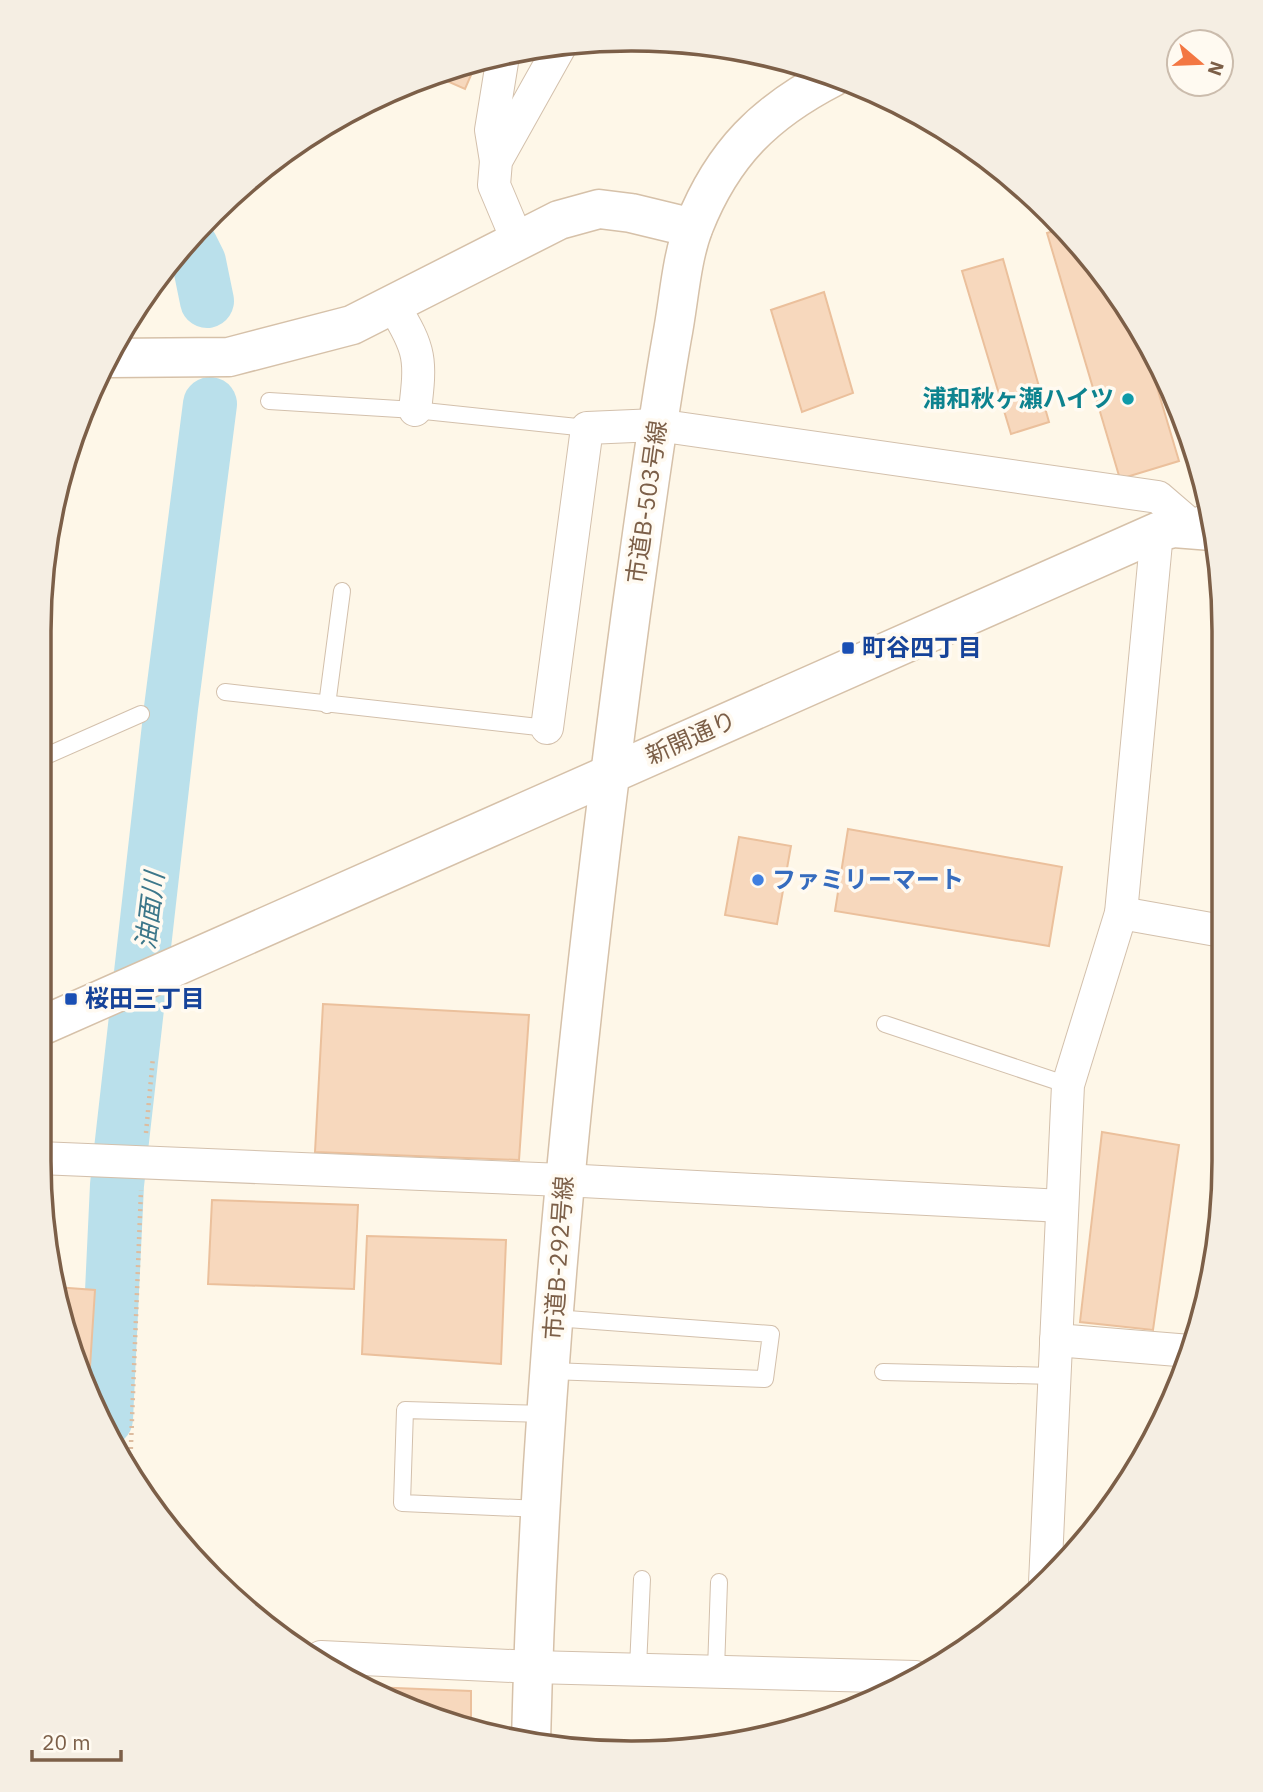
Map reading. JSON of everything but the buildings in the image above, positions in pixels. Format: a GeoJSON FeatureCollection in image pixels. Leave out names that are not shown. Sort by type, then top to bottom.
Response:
{"type":"FeatureCollection","features":[{"type":"Feature","properties":{"kind":"street"},"geometry":{"type":"LineString","coordinates":[[496,161],[555,56]]}},
{"type":"Feature","properties":{"kind":"street"},"geometry":{"type":"LineString","coordinates":[[501,66],[491,130],[496,161],[494,185],[518,242]]}},
{"type":"Feature","properties":{"kind":"street","name":"市道B-503号線"},"geometry":{"type":"LineString","coordinates":[[609,776],[657,425],[693,228],[719,176],[750,132],[781,106],[822,83]]}},
{"type":"Feature","properties":{"kind":"street"},"geometry":{"type":"LineString","coordinates":[[120,358],[229,356],[340,329],[394,307],[559,220],[599,209],[631,212],[693,228]]}},
{"type":"Feature","properties":{"kind":"street"},"geometry":{"type":"LineString","coordinates":[[394,307],[410,332],[420,364],[415,410]]}},
{"type":"Feature","properties":{"kind":"street"},"geometry":{"type":"LineString","coordinates":[[547,728],[587,428],[657,425],[1158,497],[1202,524]]}},
{"type":"Feature","properties":{"kind":"street","name":"新開通り"},"geometry":{"type":"LineString","coordinates":[[51,1022],[1157,532],[1202,526]]}},
{"type":"Feature","properties":{"kind":"street"},"geometry":{"type":"LineString","coordinates":[[1046,1567],[1069,1085],[1121,913],[1157,532]]}},
{"type":"Feature","properties":{"kind":"street","name":"市道B-292号線"},"geometry":{"type":"LineString","coordinates":[[531,1732],[541,1509],[563,1180],[609,776]]}},
{"type":"Feature","properties":{"kind":"street"},"geometry":{"type":"LineString","coordinates":[[1121,913],[1212,929]]}},
{"type":"Feature","properties":{"kind":"street"},"geometry":{"type":"LineString","coordinates":[[51,1158],[563,1180],[1062,1206]]}},
{"type":"Feature","properties":{"kind":"street"},"geometry":{"type":"LineString","coordinates":[[1056,1340],[1180,1350]]}},
{"type":"Feature","properties":{"kind":"street"},"geometry":{"type":"LineString","coordinates":[[332,1658],[533,1667],[638,1667],[897,1676]]}},
{"type":"Feature","properties":{"kind":"lane"},"geometry":{"type":"LineString","coordinates":[[269,401],[415,410],[587,428]]}},
{"type":"Feature","properties":{"kind":"lane"},"geometry":{"type":"LineString","coordinates":[[327,705],[342,591]]}},
{"type":"Feature","properties":{"kind":"lane"},"geometry":{"type":"LineString","coordinates":[[225,692],[547,728]]}},
{"type":"Feature","properties":{"kind":"lane"},"geometry":{"type":"LineString","coordinates":[[51,753],[141,715]]}},
{"type":"Feature","properties":{"kind":"lane"},"geometry":{"type":"LineString","coordinates":[[885,1024],[1069,1085]]}},
{"type":"Feature","properties":{"kind":"lane"},"geometry":{"type":"LineString","coordinates":[[551,1371],[765,1379],[771,1334],[554,1318]]}},
{"type":"Feature","properties":{"kind":"lane"},"geometry":{"type":"LineString","coordinates":[[883,1372],[1054,1376]]}},
{"type":"Feature","properties":{"kind":"lane"},"geometry":{"type":"LineString","coordinates":[[541,1509],[402,1503],[405,1410],[547,1414]]}},
{"type":"Feature","properties":{"kind":"lane"},"geometry":{"type":"LineString","coordinates":[[638,1667],[642,1579]]}},
{"type":"Feature","properties":{"kind":"lane"},"geometry":{"type":"LineString","coordinates":[[716,1670],[719,1582]]}},
{"type":"Feature","properties":{"kind":"path"},"geometry":{"type":"LineString","coordinates":[[131,1453],[140,1161],[153,1057]]}},
{"type":"Feature","properties":{"kind":"waterway","name":"油面川"},"geometry":{"type":"LineString","coordinates":[[193,251],[199,262],[207,301]]}},
{"type":"Feature","properties":{"kind":"waterway","name":"油面川"},"geometry":{"type":"LineString","coordinates":[[107,1408],[117,1185],[171,708],[210,404]]}},
{"type":"Feature","properties":{"kind":"place","name":"浦和秋ヶ瀬ハイツ"},"geometry":{"type":"Point","coordinates":[1128,399]}},
{"type":"Feature","properties":{"kind":"place","name":"町谷四丁目"},"geometry":{"type":"Point","coordinates":[848,648]}},
{"type":"Feature","properties":{"kind":"place","name":"ファミリーマート"},"geometry":{"type":"Point","coordinates":[758,880]}},
{"type":"Feature","properties":{"kind":"place","name":"桜田三丁目"},"geometry":{"type":"Point","coordinates":[71,999]}}]}
